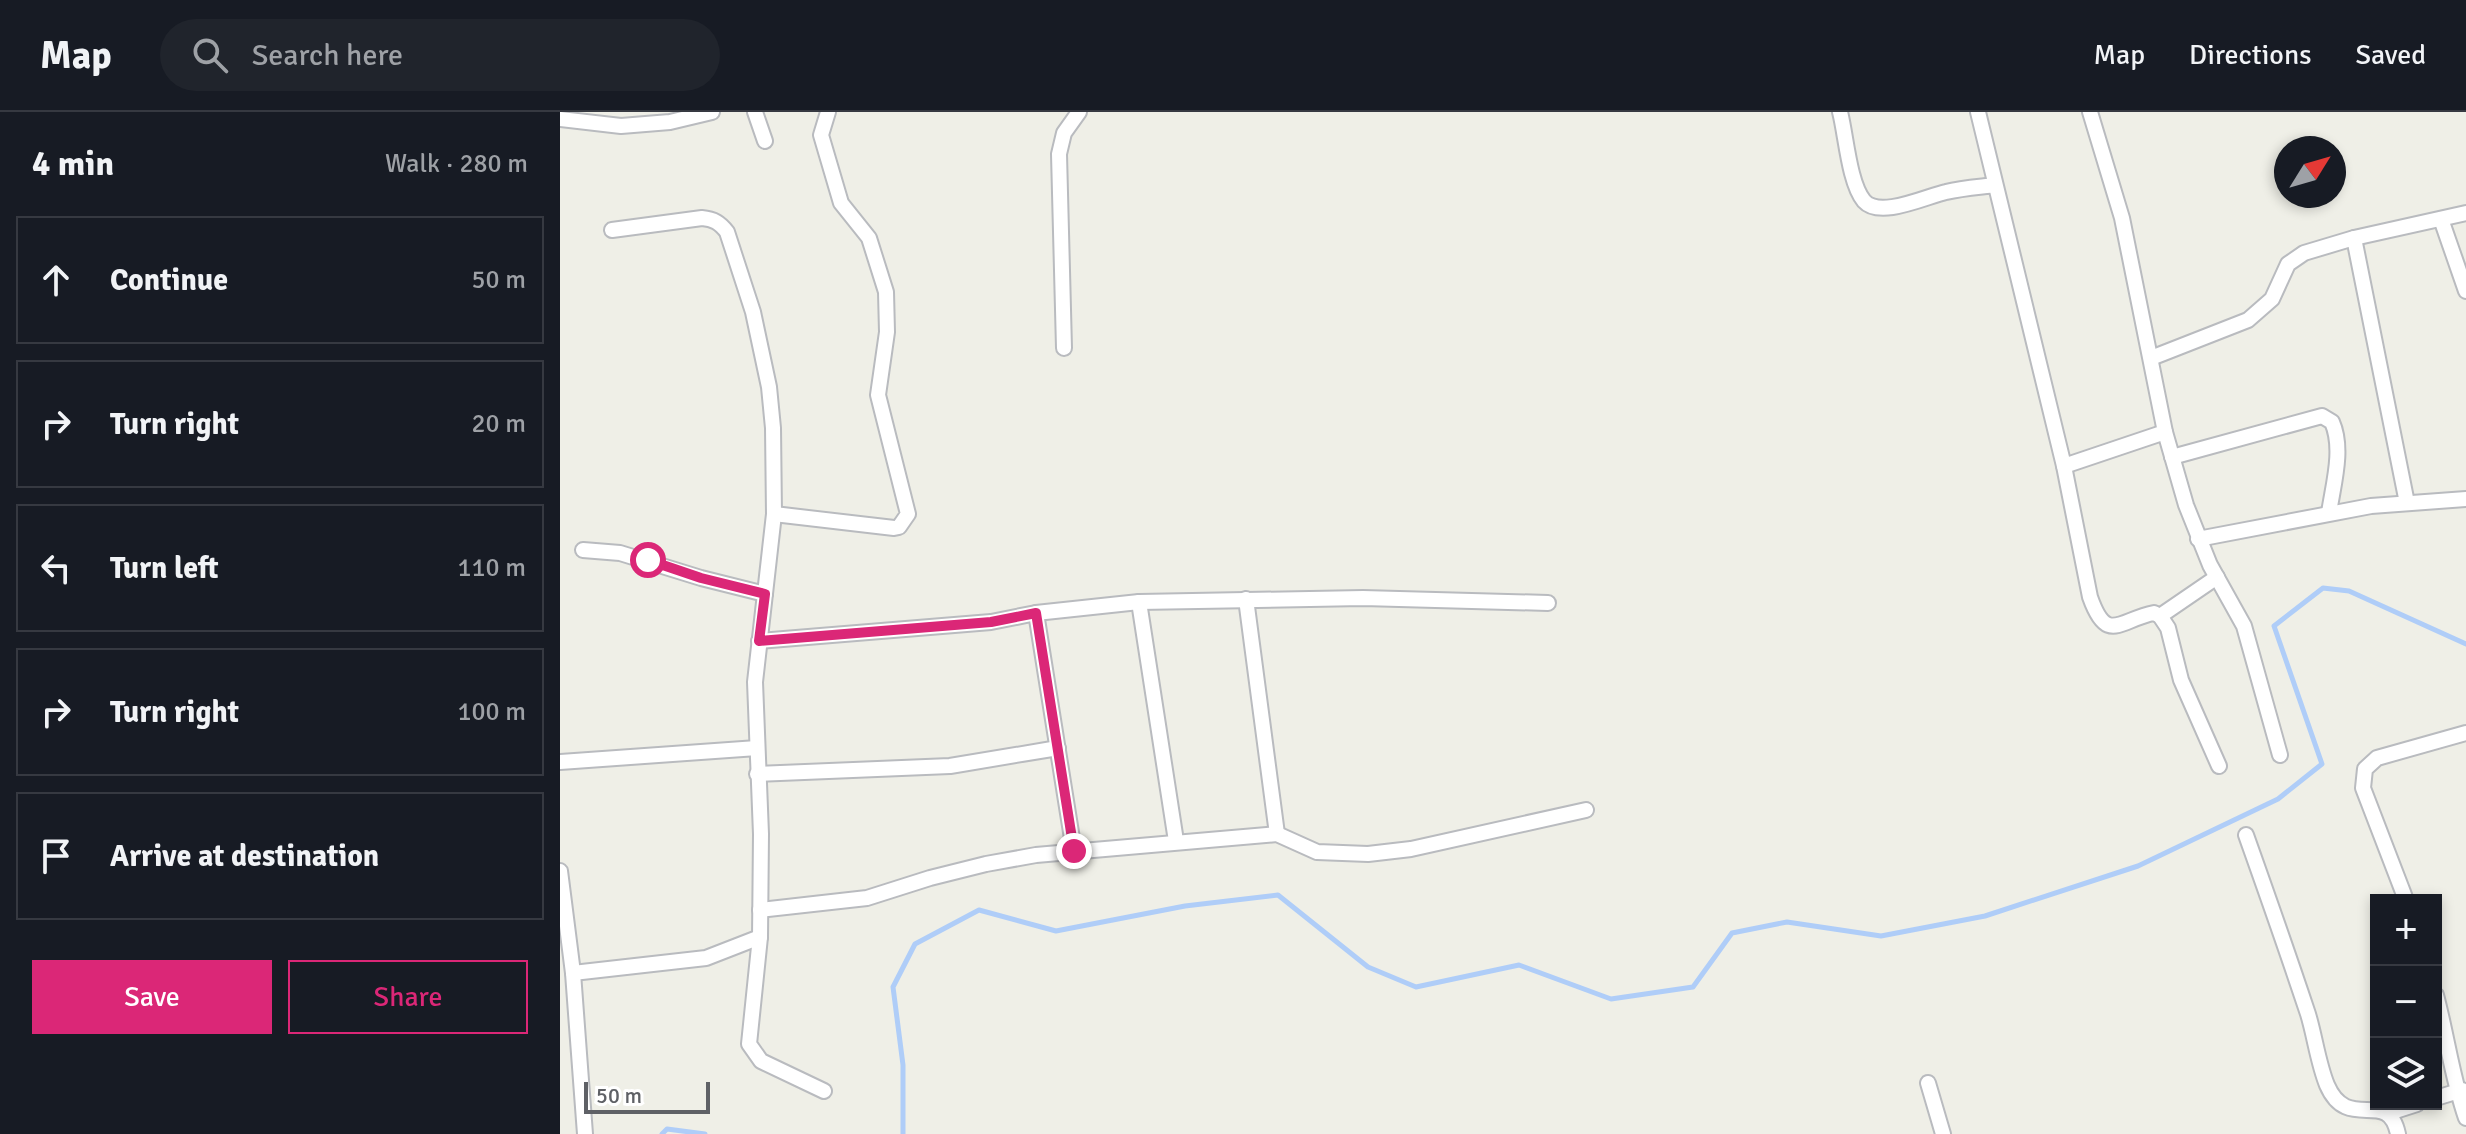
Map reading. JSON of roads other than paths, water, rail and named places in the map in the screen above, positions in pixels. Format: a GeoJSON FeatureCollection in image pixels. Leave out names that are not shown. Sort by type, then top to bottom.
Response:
{"type":"FeatureCollection","features":[{"type":"Feature","properties":{"kind":"street"},"geometry":{"type":"LineString","coordinates":[[560,119],[621,126],[670,122],[712,112]]}},
{"type":"Feature","properties":{"kind":"street"},"geometry":{"type":"LineString","coordinates":[[755,112],[765,141]]}},
{"type":"Feature","properties":{"kind":"street"},"geometry":{"type":"LineString","coordinates":[[774,514],[894,528],[903,523],[908,514],[878,395],[887,332],[886,292],[869,238],[841,203],[821,135],[828,112]]}},
{"type":"Feature","properties":{"kind":"street"},"geometry":{"type":"LineString","coordinates":[[1064,348],[1059,154],[1064,133],[1079,112]]}},
{"type":"Feature","properties":{"kind":"street"},"geometry":{"type":"LineString","coordinates":[[1840,112],[1857,189],[1870,205],[1891,207],[1942,192],[1995,185]]}},
{"type":"Feature","properties":{"kind":"street"},"geometry":{"type":"LineString","coordinates":[[1978,112],[2064,466],[2096,614],[2103,624],[2110,627],[2128,624],[2154,613],[2160,616],[2168,628],[2181,680],[2219,766]]}},
{"type":"Feature","properties":{"kind":"street"},"geometry":{"type":"LineString","coordinates":[[2090,112],[2122,218],[2172,457],[2198,539],[2244,626],[2280,755]]}},
{"type":"Feature","properties":{"kind":"street"},"geometry":{"type":"LineString","coordinates":[[2151,358],[2248,320],[2272,299],[2288,264],[2294,259],[2354,238],[2466,213]]}},
{"type":"Feature","properties":{"kind":"street"},"geometry":{"type":"LineString","coordinates":[[612,230],[702,218],[720,224],[727,232],[753,312],[769,387],[774,514],[755,682],[761,834],[760,937],[749,1044],[761,1061],[824,1091]]}},
{"type":"Feature","properties":{"kind":"street"},"geometry":{"type":"LineString","coordinates":[[2441,219],[2466,291]]}},
{"type":"Feature","properties":{"kind":"street"},"geometry":{"type":"LineString","coordinates":[[2354,238],[2407,503]]}},
{"type":"Feature","properties":{"kind":"street"},"geometry":{"type":"LineString","coordinates":[[2172,457],[2322,416],[2332,422],[2336,443],[2329,513]]}},
{"type":"Feature","properties":{"kind":"street"},"geometry":{"type":"LineString","coordinates":[[2064,466],[2165,432]]}},
{"type":"Feature","properties":{"kind":"street"},"geometry":{"type":"LineString","coordinates":[[2198,539],[2329,513],[2466,499]]}},
{"type":"Feature","properties":{"kind":"street"},"geometry":{"type":"LineString","coordinates":[[583,550],[620,553],[765,594]]}},
{"type":"Feature","properties":{"kind":"street"},"geometry":{"type":"LineString","coordinates":[[2160,616],[2217,577]]}},
{"type":"Feature","properties":{"kind":"street"},"geometry":{"type":"LineString","coordinates":[[759,641],[991,622],[1036,613],[1139,602],[1363,598],[1548,603]]}},
{"type":"Feature","properties":{"kind":"street"},"geometry":{"type":"LineString","coordinates":[[1246,599],[1277,834]]}},
{"type":"Feature","properties":{"kind":"street"},"geometry":{"type":"LineString","coordinates":[[1139,602],[1176,841]]}},
{"type":"Feature","properties":{"kind":"street"},"geometry":{"type":"LineString","coordinates":[[1036,613],[1074,851]]}},
{"type":"Feature","properties":{"kind":"street"},"geometry":{"type":"LineString","coordinates":[[2404,894],[2363,788],[2365,769],[2377,758],[2466,733]]}},
{"type":"Feature","properties":{"kind":"street"},"geometry":{"type":"LineString","coordinates":[[560,762],[757,748]]}},
{"type":"Feature","properties":{"kind":"street"},"geometry":{"type":"LineString","coordinates":[[757,774],[950,766],[1058,748]]}},
{"type":"Feature","properties":{"kind":"street"},"geometry":{"type":"LineString","coordinates":[[760,910],[867,898],[986,864],[1074,851],[1277,834],[1317,852],[1368,854],[1411,849],[1586,810]]}},
{"type":"Feature","properties":{"kind":"street"},"geometry":{"type":"LineString","coordinates":[[2246,835],[2309,1017],[2327,1085],[2342,1106],[2354,1111],[2381,1110],[2389,1113],[2398,1110]]}},
{"type":"Feature","properties":{"kind":"street"},"geometry":{"type":"LineString","coordinates":[[560,871],[573,973],[585,1134]]}},
{"type":"Feature","properties":{"kind":"street"},"geometry":{"type":"LineString","coordinates":[[573,973],[706,958],[760,937]]}},
{"type":"Feature","properties":{"kind":"street"},"geometry":{"type":"LineString","coordinates":[[2442,1018],[2466,1118]]}},
{"type":"Feature","properties":{"kind":"street"},"geometry":{"type":"LineString","coordinates":[[1928,1083],[1943,1134]]}},
{"type":"Feature","properties":{"kind":"street"},"geometry":{"type":"LineString","coordinates":[[2389,1113],[2398,1134]]}},
{"type":"Feature","properties":{"kind":"waterway"},"geometry":{"type":"LineString","coordinates":[[903,1134],[903,1065],[893,987],[915,944],[979,910],[1056,931],[1185,906],[1278,895],[1368,967],[1416,987],[1519,965],[1611,999],[1693,987],[1732,933],[1787,922],[1881,936],[1985,916],[2138,866],[2278,799],[2322,764],[2274,626],[2323,588],[2349,591],[2466,644]]}},
{"type":"Feature","properties":{"kind":"waterway"},"geometry":{"type":"LineString","coordinates":[[662,1134],[667,1129],[705,1134]]}}]}
